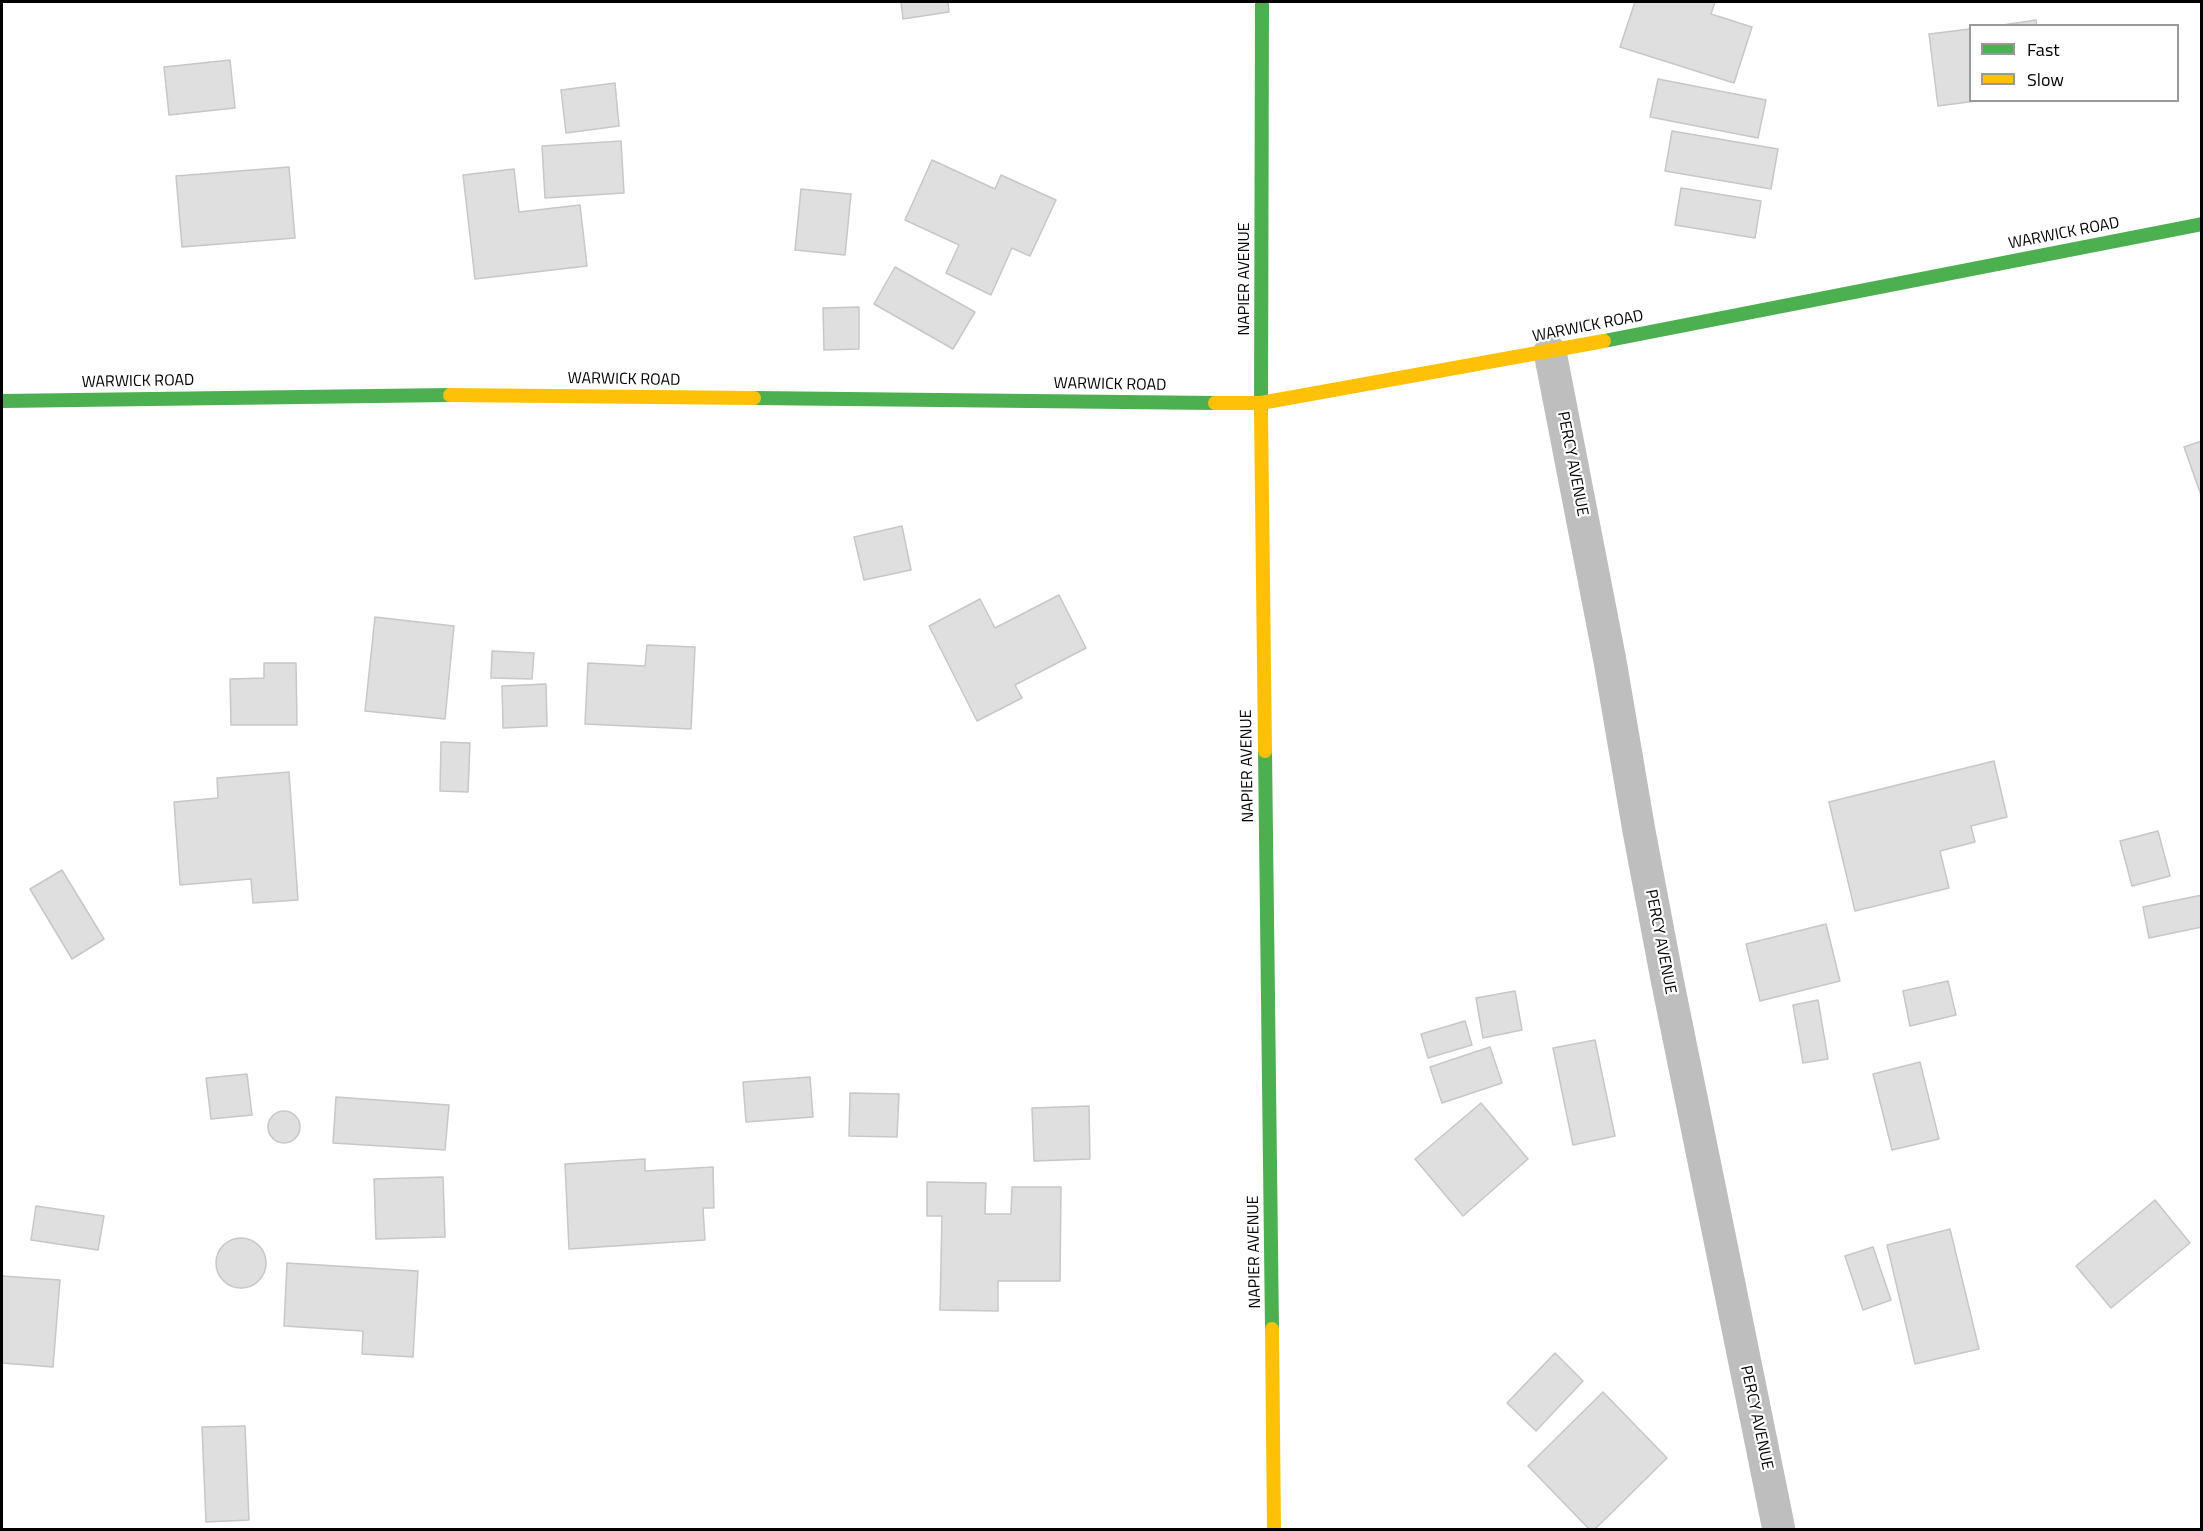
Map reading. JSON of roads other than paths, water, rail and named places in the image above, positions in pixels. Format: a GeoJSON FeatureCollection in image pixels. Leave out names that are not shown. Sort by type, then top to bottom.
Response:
{"type":"FeatureCollection","features":[{"type":"Feature","properties":{"kind":"street","name":"NAPIER AVENUE"},"geometry":{"type":"LineString","coordinates":[[1262,2],[1261,403],[1274,1530]]}},
{"type":"Feature","properties":{"kind":"street","name":"WARWICK ROAD"},"geometry":{"type":"LineString","coordinates":[[2,401],[448,394],[1261,403],[1550,352],[2202,224]]}},
{"type":"Feature","properties":{"kind":"street","name":"PERCY AVENUE"},"geometry":{"type":"LineString","coordinates":[[1550,352],[1610,661],[1664,968],[1779,1530]]}}]}
